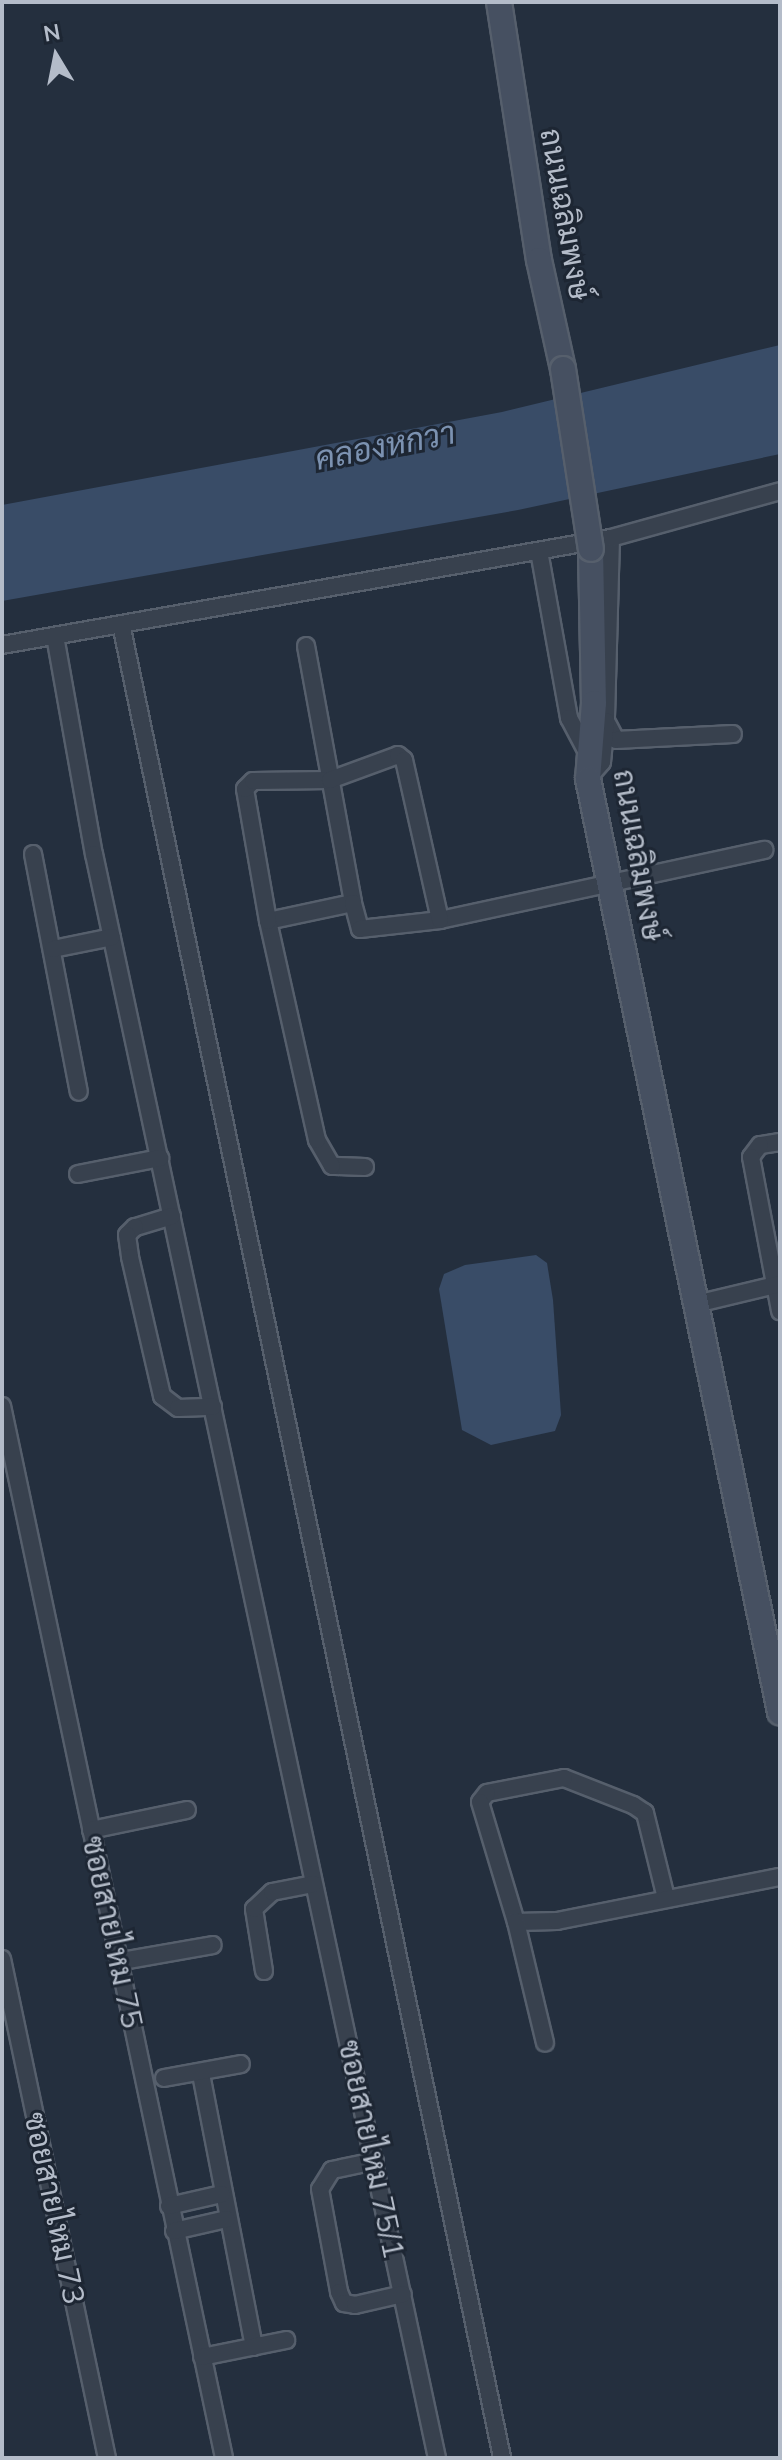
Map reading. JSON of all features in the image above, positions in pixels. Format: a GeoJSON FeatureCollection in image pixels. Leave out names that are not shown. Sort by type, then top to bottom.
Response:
{"type":"FeatureCollection","features":[{"type":"Feature","properties":{"kind":"main road","name":"ถนนเฉลิมพงษ์"},"geometry":{"type":"LineString","coordinates":[[499,2],[539,260],[601,544],[589,768],[610,886],[780,1712]]}},
{"type":"Feature","properties":{"kind":"street"},"geometry":{"type":"LineString","coordinates":[[2,645],[461,561],[601,544],[780,491]]}},
{"type":"Feature","properties":{"kind":"street"},"geometry":{"type":"LineString","coordinates":[[539,551],[569,718],[589,768],[602,762],[606,721],[601,544]]}},
{"type":"Feature","properties":{"kind":"street"},"geometry":{"type":"LineString","coordinates":[[121,624],[502,2458]]}},
{"type":"Feature","properties":{"kind":"street","name":"ซอยสายไหม 75/1"},"geometry":{"type":"LineString","coordinates":[[55,636],[112,937],[437,2458]]}},
{"type":"Feature","properties":{"kind":"street"},"geometry":{"type":"LineString","coordinates":[[306,646],[360,929],[440,920],[610,886],[765,850]]}},
{"type":"Feature","properties":{"kind":"street"},"geometry":{"type":"LineString","coordinates":[[606,721],[616,740],[733,734]]}},
{"type":"Feature","properties":{"kind":"street"},"geometry":{"type":"LineString","coordinates":[[365,1167],[332,1166],[322,1157],[268,921],[245,789],[253,781],[330,780],[389,756],[404,760],[440,920]]}},
{"type":"Feature","properties":{"kind":"street"},"geometry":{"type":"LineString","coordinates":[[33,854],[79,1092]]}},
{"type":"Feature","properties":{"kind":"street"},"geometry":{"type":"LineString","coordinates":[[268,921],[353,903]]}},
{"type":"Feature","properties":{"kind":"street"},"geometry":{"type":"LineString","coordinates":[[53,949],[112,937]]}},
{"type":"Feature","properties":{"kind":"street"},"geometry":{"type":"LineString","coordinates":[[780,1142],[760,1145],[751,1157],[780,1311]]}},
{"type":"Feature","properties":{"kind":"street"},"geometry":{"type":"LineString","coordinates":[[78,1174],[160,1158]]}},
{"type":"Feature","properties":{"kind":"street"},"geometry":{"type":"LineString","coordinates":[[172,1216],[135,1227],[127,1235],[130,1257],[162,1396],[178,1408],[213,1407]]}},
{"type":"Feature","properties":{"kind":"street"},"geometry":{"type":"LineString","coordinates":[[696,1304],[777,1285]]}},
{"type":"Feature","properties":{"kind":"street","name":"ซอยสายไหม 75"},"geometry":{"type":"LineString","coordinates":[[2,1406],[91,1830],[122,1961],[174,2231],[224,2458]]}},
{"type":"Feature","properties":{"kind":"street"},"geometry":{"type":"LineString","coordinates":[[545,2043],[516,1922],[480,1802],[487,1793],[564,1778],[645,1813],[666,1898]]}},
{"type":"Feature","properties":{"kind":"street"},"geometry":{"type":"LineString","coordinates":[[91,1830],[187,1810]]}},
{"type":"Feature","properties":{"kind":"street"},"geometry":{"type":"LineString","coordinates":[[516,1922],[557,1921],[780,1877]]}},
{"type":"Feature","properties":{"kind":"street"},"geometry":{"type":"LineString","coordinates":[[264,1971],[254,1909],[272,1892],[313,1884]]}},
{"type":"Feature","properties":{"kind":"street"},"geometry":{"type":"LineString","coordinates":[[122,1961],[213,1945]]}},
{"type":"Feature","properties":{"kind":"street","name":"ซอยสายไหม 73"},"geometry":{"type":"LineString","coordinates":[[2,1959],[107,2458]]}},
{"type":"Feature","properties":{"kind":"street"},"geometry":{"type":"LineString","coordinates":[[164,2078],[201,2074],[241,2064]]}},
{"type":"Feature","properties":{"kind":"street"},"geometry":{"type":"LineString","coordinates":[[201,2074],[254,2347]]}},
{"type":"Feature","properties":{"kind":"street"},"geometry":{"type":"LineString","coordinates":[[375,2161],[332,2170],[320,2189],[339,2292],[344,2303],[355,2305],[403,2294]]}},
{"type":"Feature","properties":{"kind":"street"},"geometry":{"type":"LineString","coordinates":[[169,2206],[222,2194]]}},
{"type":"Feature","properties":{"kind":"street"},"geometry":{"type":"LineString","coordinates":[[174,2231],[227,2219]]}},
{"type":"Feature","properties":{"kind":"street"},"geometry":{"type":"LineString","coordinates":[[202,2357],[286,2340]]}},
{"type":"Feature","properties":{"kind":"water","name":"คลองหกวา"},"geometry":{"type":"Polygon","coordinates":[[[780,345],[780,454],[518,510],[2,601],[2,505],[502,412],[780,345]]]}},
{"type":"Feature","properties":{"kind":"water"},"geometry":{"type":"Polygon","coordinates":[[[536,1255],[547,1263],[553,1300],[561,1415],[555,1431],[491,1445],[462,1430],[439,1289],[444,1274],[465,1265],[536,1255]]]}}]}
